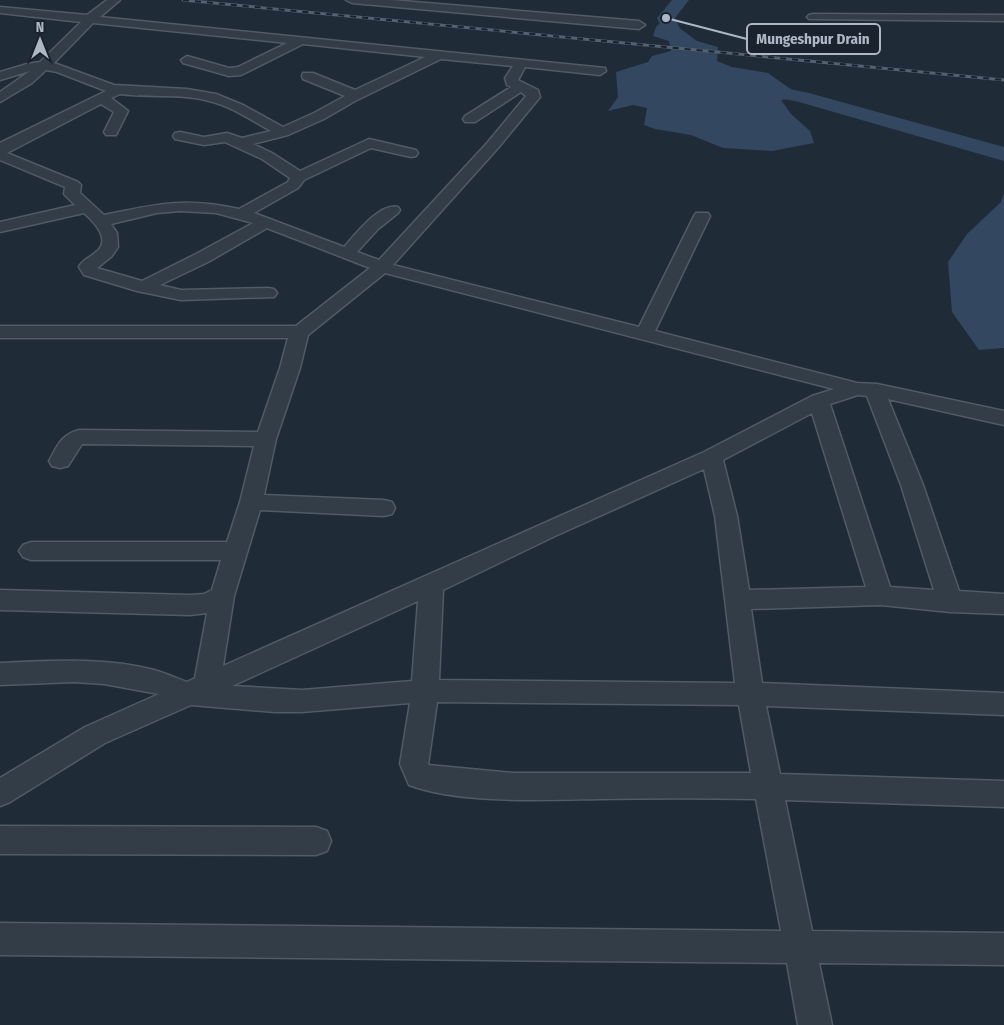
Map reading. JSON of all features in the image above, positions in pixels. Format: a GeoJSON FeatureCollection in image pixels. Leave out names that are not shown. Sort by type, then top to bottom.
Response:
{"type":"FeatureCollection","features":[{"type":"Feature","properties":{"kind":"street"},"geometry":{"type":"LineString","coordinates":[[0,98],[27,80],[56,55],[90,19],[114,0]]}},
{"type":"Feature","properties":{"kind":"street"},"geometry":{"type":"LineString","coordinates":[[352,0],[639,25]]}},
{"type":"Feature","properties":{"kind":"street"},"geometry":{"type":"LineString","coordinates":[[505,14],[508,0]]}},
{"type":"Feature","properties":{"kind":"street"},"geometry":{"type":"LineString","coordinates":[[557,4],[559,18]]}},
{"type":"Feature","properties":{"kind":"street"},"geometry":{"type":"LineString","coordinates":[[959,6],[969,18]]}},
{"type":"Feature","properties":{"kind":"street"},"geometry":{"type":"LineString","coordinates":[[0,10],[600,71]]}},
{"type":"Feature","properties":{"kind":"street"},"geometry":{"type":"LineString","coordinates":[[813,17],[1004,18]]}},
{"type":"Feature","properties":{"kind":"street"},"geometry":{"type":"LineString","coordinates":[[187,60],[229,72],[241,71],[302,40]]}},
{"type":"Feature","properties":{"kind":"street"},"geometry":{"type":"LineString","coordinates":[[241,143],[283,132],[319,116],[355,95],[441,54]]}},
{"type":"Feature","properties":{"kind":"street"},"geometry":{"type":"LineString","coordinates":[[0,332],[299,332],[307,328],[382,267],[493,145],[532,97],[533,93],[512,82],[511,78],[521,63]]}},
{"type":"Feature","properties":{"kind":"street"},"geometry":{"type":"LineString","coordinates":[[0,76],[17,70],[43,66],[55,68],[104,87],[118,90],[178,92],[211,97],[283,132]]}},
{"type":"Feature","properties":{"kind":"street"},"geometry":{"type":"LineString","coordinates":[[308,76],[355,95]]}},
{"type":"Feature","properties":{"kind":"street"},"geometry":{"type":"LineString","coordinates":[[470,119],[520,87]]}},
{"type":"Feature","properties":{"kind":"street"},"geometry":{"type":"LineString","coordinates":[[0,150],[118,90]]}},
{"type":"Feature","properties":{"kind":"street"},"geometry":{"type":"LineString","coordinates":[[102,98],[121,111],[111,132]]}},
{"type":"Feature","properties":{"kind":"street"},"geometry":{"type":"LineString","coordinates":[[180,136],[204,141],[227,137],[267,156],[299,177]]}},
{"type":"Feature","properties":{"kind":"street"},"geometry":{"type":"LineString","coordinates":[[241,214],[293,185],[299,177],[369,143],[411,153]]}},
{"type":"Feature","properties":{"kind":"street"},"geometry":{"type":"LineString","coordinates":[[0,155],[73,185],[72,194],[101,221],[111,240],[106,252],[89,265],[88,269],[94,273],[142,287],[182,295],[268,293]]}},
{"type":"Feature","properties":{"kind":"street"},"geometry":{"type":"LineString","coordinates":[[0,228],[87,206]]}},
{"type":"Feature","properties":{"kind":"street"},"geometry":{"type":"LineString","coordinates":[[101,221],[189,206],[212,208],[241,214],[382,267],[867,389],[1004,418]]}},
{"type":"Feature","properties":{"kind":"street"},"geometry":{"type":"LineString","coordinates":[[346,254],[372,226],[392,210]]}},
{"type":"Feature","properties":{"kind":"street"},"geometry":{"type":"LineString","coordinates":[[646,334],[702,216]]}},
{"type":"Feature","properties":{"kind":"street"},"geometry":{"type":"LineString","coordinates":[[142,287],[202,258],[266,222]]}},
{"type":"Feature","properties":{"kind":"street"},"geometry":{"type":"LineString","coordinates":[[197,689],[222,596],[251,502],[266,439],[290,368],[299,332]]}},
{"type":"Feature","properties":{"kind":"street"},"geometry":{"type":"LineString","coordinates":[[0,793],[96,735],[431,585],[547,530],[712,458],[820,401],[867,389],[877,396],[912,485],[950,602]]}},
{"type":"Feature","properties":{"kind":"street"},"geometry":{"type":"LineString","coordinates":[[820,401],[826,428],[881,596]]}},
{"type":"Feature","properties":{"kind":"street"},"geometry":{"type":"LineString","coordinates":[[60,461],[72,440],[79,437],[266,439]]}},
{"type":"Feature","properties":{"kind":"street"},"geometry":{"type":"LineString","coordinates":[[712,458],[726,516],[750,694],[816,1025]]}},
{"type":"Feature","properties":{"kind":"street"},"geometry":{"type":"LineString","coordinates":[[251,502],[384,508]]}},
{"type":"Feature","properties":{"kind":"street"},"geometry":{"type":"LineString","coordinates":[[31,551],[235,551]]}},
{"type":"Feature","properties":{"kind":"street"},"geometry":{"type":"LineString","coordinates":[[431,585],[424,691],[414,764],[419,776],[437,780],[517,786],[586,788],[671,785],[1004,794]]}},
{"type":"Feature","properties":{"kind":"street"},"geometry":{"type":"LineString","coordinates":[[0,600],[190,605],[208,603],[222,596]]}},
{"type":"Feature","properties":{"kind":"street"},"geometry":{"type":"LineString","coordinates":[[738,600],[881,596],[950,602],[1004,604]]}},
{"type":"Feature","properties":{"kind":"street"},"geometry":{"type":"LineString","coordinates":[[0,674],[74,671],[104,673],[197,689],[246,700],[302,701],[424,691],[750,694],[1004,704]]}},
{"type":"Feature","properties":{"kind":"street"},"geometry":{"type":"LineString","coordinates":[[0,840],[316,841]]}},
{"type":"Feature","properties":{"kind":"street"},"geometry":{"type":"LineString","coordinates":[[0,939],[1004,949]]}},
{"type":"Feature","properties":{"kind":"water"},"geometry":{"type":"Polygon","coordinates":[[[666,18],[697,41],[718,47],[717,61],[732,67],[768,73],[802,97],[781,100],[791,114],[810,131],[814,143],[772,151],[723,148],[691,135],[655,129],[644,125],[647,108],[633,105],[608,111],[618,97],[616,72],[648,62],[652,56],[671,51],[669,41],[653,36],[656,27],[666,18]]]}},
{"type":"Feature","properties":{"kind":"water"},"geometry":{"type":"Polygon","coordinates":[[[1004,193],[1004,348],[979,350],[952,312],[948,262],[967,234],[1001,202],[1004,193]]]}},
{"type":"Feature","properties":{"kind":"waterway"},"geometry":{"type":"LineString","coordinates":[[681,0],[666,18],[675,37],[683,45]]}},
{"type":"Feature","properties":{"kind":"waterway"},"geometry":{"type":"LineString","coordinates":[[756,88],[802,97],[1004,154]]}},
{"type":"Feature","properties":{"kind":"railway"},"geometry":{"type":"LineString","coordinates":[[183,0],[1004,80]]}},
{"type":"Feature","properties":{"kind":"place","name":"Mungeshpur Drain"},"geometry":{"type":"Point","coordinates":[666,18]}}]}
